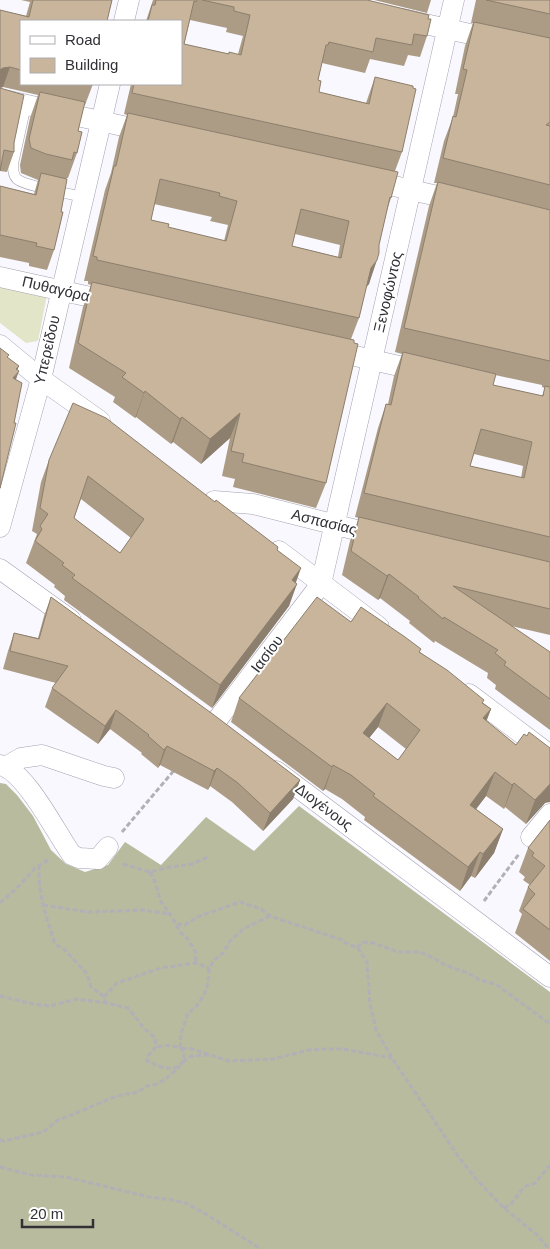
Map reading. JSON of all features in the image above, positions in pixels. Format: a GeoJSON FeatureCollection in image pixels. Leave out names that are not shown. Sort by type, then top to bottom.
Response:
{"type":"FeatureCollection","features":[{"type":"Feature","properties":{"kind":"street"},"geometry":{"type":"LineString","coordinates":[[124,20],[128,0]]}},
{"type":"Feature","properties":{"kind":"street","name":"Ξενοφώντος"},"geometry":{"type":"LineString","coordinates":[[321,584],[454,0]]}},
{"type":"Feature","properties":{"kind":"street"},"geometry":{"type":"LineString","coordinates":[[381,14],[550,52]]}},
{"type":"Feature","properties":{"kind":"street","name":"Υπερείδου"},"geometry":{"type":"LineString","coordinates":[[0,527],[41,379],[110,85]]}},
{"type":"Feature","properties":{"kind":"street"},"geometry":{"type":"LineString","coordinates":[[0,99],[170,136]]}},
{"type":"Feature","properties":{"kind":"street"},"geometry":{"type":"LineString","coordinates":[[353,176],[476,205]]}},
{"type":"Feature","properties":{"kind":"street","name":"Πυθαγόρα"},"geometry":{"type":"LineString","coordinates":[[0,277],[129,306]]}},
{"type":"Feature","properties":{"kind":"street"},"geometry":{"type":"LineString","coordinates":[[0,345],[41,379],[112,429]]}},
{"type":"Feature","properties":{"kind":"street"},"geometry":{"type":"LineString","coordinates":[[314,346],[447,377]]}},
{"type":"Feature","properties":{"kind":"street","name":"Ασπασίας"},"geometry":{"type":"LineString","coordinates":[[236,519],[206,496],[254,504],[400,541]]}},
{"type":"Feature","properties":{"kind":"street"},"geometry":{"type":"LineString","coordinates":[[267,542],[392,637]]}},
{"type":"Feature","properties":{"kind":"street"},"geometry":{"type":"LineString","coordinates":[[0,568],[87,632]]}},
{"type":"Feature","properties":{"kind":"street","name":"Ιασίου"},"geometry":{"type":"LineString","coordinates":[[214,724],[321,584]]}},
{"type":"Feature","properties":{"kind":"street"},"geometry":{"type":"LineString","coordinates":[[455,684],[550,755]]}},
{"type":"Feature","properties":{"kind":"street"},"geometry":{"type":"LineString","coordinates":[[103,853],[79,858],[72,855],[42,807],[25,785],[4,765],[22,758],[42,755],[114,778]]}},
{"type":"Feature","properties":{"kind":"street","name":"Διογένους"},"geometry":{"type":"LineString","coordinates":[[261,760],[550,977]]}},
{"type":"Feature","properties":{"kind":"street"},"geometry":{"type":"LineString","coordinates":[[532,838],[550,814]]}},
{"type":"Feature","properties":{"kind":"lane"},"geometry":{"type":"LineString","coordinates":[[26,105],[13,164],[16,178],[26,183],[83,197]]}},
{"type":"Feature","properties":{"kind":"path"},"geometry":{"type":"LineString","coordinates":[[178,766],[103,853],[116,861],[150,872],[192,864],[208,857]]}},
{"type":"Feature","properties":{"kind":"path"},"geometry":{"type":"LineString","coordinates":[[471,918],[532,838]]}},
{"type":"Feature","properties":{"kind":"path"},"geometry":{"type":"LineString","coordinates":[[0,903],[18,887],[34,868],[67,848]]}},
{"type":"Feature","properties":{"kind":"path"},"geometry":{"type":"LineString","coordinates":[[39,866],[38,884],[42,905],[55,944],[66,950],[87,974],[91,987],[104,996],[106,1003]]}},
{"type":"Feature","properties":{"kind":"path"},"geometry":{"type":"LineString","coordinates":[[150,872],[161,902],[195,951],[196,963]]}},
{"type":"Feature","properties":{"kind":"path"},"geometry":{"type":"LineString","coordinates":[[177,924],[186,925],[197,917],[240,902],[261,909],[270,916],[342,940],[349,945],[357,947],[367,963],[368,988],[376,1030],[392,1058],[458,1156],[487,1193],[536,1234],[549,1249]]}},
{"type":"Feature","properties":{"kind":"path"},"geometry":{"type":"LineString","coordinates":[[42,905],[88,912],[144,910],[170,914]]}},
{"type":"Feature","properties":{"kind":"path"},"geometry":{"type":"LineString","coordinates":[[182,1064],[184,1051],[180,1048],[181,1034],[188,1013],[195,1008],[204,995],[208,983],[209,970],[214,961],[223,953],[230,941],[243,929],[270,916]]}},
{"type":"Feature","properties":{"kind":"path"},"geometry":{"type":"LineString","coordinates":[[357,947],[363,942],[373,942],[398,952],[420,952],[445,965],[497,985],[550,1024]]}},
{"type":"Feature","properties":{"kind":"path"},"geometry":{"type":"LineString","coordinates":[[104,996],[117,983],[161,968],[196,963],[209,970]]}},
{"type":"Feature","properties":{"kind":"path"},"geometry":{"type":"LineString","coordinates":[[0,996],[49,1006],[77,999],[128,1008],[155,1038],[157,1043],[148,1056],[147,1061],[158,1066],[173,1068],[182,1064]]}},
{"type":"Feature","properties":{"kind":"path"},"geometry":{"type":"LineString","coordinates":[[156,1047],[172,1045],[192,1049],[229,1061],[272,1060],[309,1050],[344,1049],[392,1058]]}},
{"type":"Feature","properties":{"kind":"path"},"geometry":{"type":"LineString","coordinates":[[0,1140],[4,1141],[43,1132],[58,1120],[117,1096],[138,1092],[147,1086],[157,1084],[167,1078],[192,1056],[210,1055]]}},
{"type":"Feature","properties":{"kind":"path"},"geometry":{"type":"LineString","coordinates":[[504,1208],[524,1187],[535,1183],[550,1164]]}},
{"type":"Feature","properties":{"kind":"path"},"geometry":{"type":"LineString","coordinates":[[0,1167],[31,1175],[66,1178],[149,1197],[186,1203],[220,1222],[261,1249]]}},
{"type":"Feature","properties":{"kind":"green space"},"geometry":{"type":"Polygon","coordinates":[[[0,284],[47,295],[38,341],[26,343],[0,323],[0,284]]]}},
{"type":"Feature","properties":{"kind":"green space"},"geometry":{"type":"Polygon","coordinates":[[[0,783],[6,784],[17,795],[33,816],[51,850],[66,864],[85,872],[108,865],[125,842],[161,865],[206,817],[254,851],[299,806],[550,992],[550,1249],[0,1249],[0,783]]]}},
{"type":"Feature","properties":{"kind":"building"},"geometry":{"type":"Polygon","coordinates":[[[33,0],[112,0],[107,20],[20,20],[20,70],[10,67],[0,70],[0,10],[29,17],[33,0]]]}},
{"type":"Feature","properties":{"kind":"building"},"geometry":{"type":"Polygon","coordinates":[[[156,0],[197,0],[196,2],[194,1],[184,44],[241,55],[250,15],[234,11],[234,7],[202,0],[367,0],[429,15],[428,19],[431,19],[427,36],[414,34],[412,45],[376,38],[373,52],[329,42],[326,45],[318,80],[321,81],[319,92],[369,104],[375,77],[413,86],[416,89],[402,152],[132,93],[134,85],[182,85],[182,20],[148,20],[152,5],[155,5],[156,0]]]}},
{"type":"Feature","properties":{"kind":"building"},"geometry":{"type":"Polygon","coordinates":[[[486,0],[550,0],[550,14],[486,0]]]}},
{"type":"Feature","properties":{"kind":"building"},"geometry":{"type":"Polygon","coordinates":[[[474,22],[550,38],[550,122],[546,125],[550,126],[550,185],[443,158],[453,116],[456,117],[467,70],[463,69],[474,22]]]}},
{"type":"Feature","properties":{"kind":"building"},"geometry":{"type":"Polygon","coordinates":[[[0,88],[24,95],[14,143],[14,152],[4,150],[0,171],[0,88]]]}},
{"type":"Feature","properties":{"kind":"building"},"geometry":{"type":"Polygon","coordinates":[[[40,92],[85,102],[78,131],[82,132],[77,153],[74,152],[72,160],[46,154],[31,148],[29,139],[40,92]]]}},
{"type":"Feature","properties":{"kind":"building"},"geometry":{"type":"Polygon","coordinates":[[[128,113],[398,172],[390,197],[379,245],[379,253],[377,260],[371,268],[359,318],[97,260],[97,257],[93,256],[114,166],[116,166],[128,113]],[[160,179],[151,220],[169,224],[168,227],[226,241],[237,201],[219,196],[220,193],[160,179]],[[301,209],[292,246],[341,258],[349,221],[301,209]]]}},
{"type":"Feature","properties":{"kind":"building"},"geometry":{"type":"Polygon","coordinates":[[[41,173],[67,179],[61,212],[63,212],[54,250],[36,246],[37,243],[0,235],[0,186],[36,195],[41,173]]]}},
{"type":"Feature","properties":{"kind":"building"},"geometry":{"type":"Polygon","coordinates":[[[438,182],[550,210],[550,361],[404,328],[438,182]]]}},
{"type":"Feature","properties":{"kind":"building"},"geometry":{"type":"Polygon","coordinates":[[[92,282],[354,340],[354,343],[358,344],[326,483],[242,462],[244,454],[231,451],[240,413],[210,439],[182,417],[180,419],[145,391],[144,393],[122,377],[126,373],[78,343],[92,282]]]}},
{"type":"Feature","properties":{"kind":"building"},"geometry":{"type":"Polygon","coordinates":[[[0,348],[9,355],[7,357],[19,366],[16,369],[19,371],[13,378],[22,383],[14,423],[16,423],[0,488],[0,348]]]}},
{"type":"Feature","properties":{"kind":"building"},"geometry":{"type":"Polygon","coordinates":[[[403,352],[496,374],[493,385],[543,396],[545,386],[550,387],[550,537],[364,493],[386,404],[391,405],[403,352]],[[481,429],[470,466],[524,478],[532,442],[481,429]]]}},
{"type":"Feature","properties":{"kind":"building"},"geometry":{"type":"Polygon","coordinates":[[[73,403],[106,418],[215,502],[216,500],[278,547],[277,550],[301,568],[292,580],[297,584],[220,685],[72,578],[75,575],[62,565],[64,563],[35,541],[42,529],[40,526],[48,514],[40,508],[49,460],[73,403]],[[88,476],[74,518],[120,553],[144,519],[88,476]]]}},
{"type":"Feature","properties":{"kind":"building"},"geometry":{"type":"Polygon","coordinates":[[[359,517],[550,562],[550,609],[453,586],[550,652],[550,699],[504,665],[506,662],[495,653],[498,650],[444,617],[443,619],[419,597],[389,574],[387,576],[351,551],[359,517]]]}},
{"type":"Feature","properties":{"kind":"building"},"geometry":{"type":"Polygon","coordinates":[[[51,597],[300,780],[270,813],[238,783],[217,768],[214,771],[167,746],[164,750],[149,735],[116,710],[105,726],[52,688],[68,666],[10,651],[14,633],[39,639],[51,597]]]}},
{"type":"Feature","properties":{"kind":"building"},"geometry":{"type":"Polygon","coordinates":[[[317,597],[351,622],[361,607],[421,649],[419,652],[447,670],[484,700],[482,703],[491,709],[483,718],[516,745],[524,734],[527,736],[529,732],[550,748],[550,784],[535,800],[514,783],[512,785],[495,772],[470,805],[503,829],[483,854],[480,852],[468,867],[373,796],[375,794],[351,775],[333,765],[332,767],[239,698],[317,597]],[[387,703],[363,733],[398,760],[420,730],[387,703]]]}},
{"type":"Feature","properties":{"kind":"building"},"geometry":{"type":"Polygon","coordinates":[[[550,820],[550,930],[523,909],[535,894],[528,887],[545,866],[532,856],[534,853],[528,848],[550,820]]]}}]}
